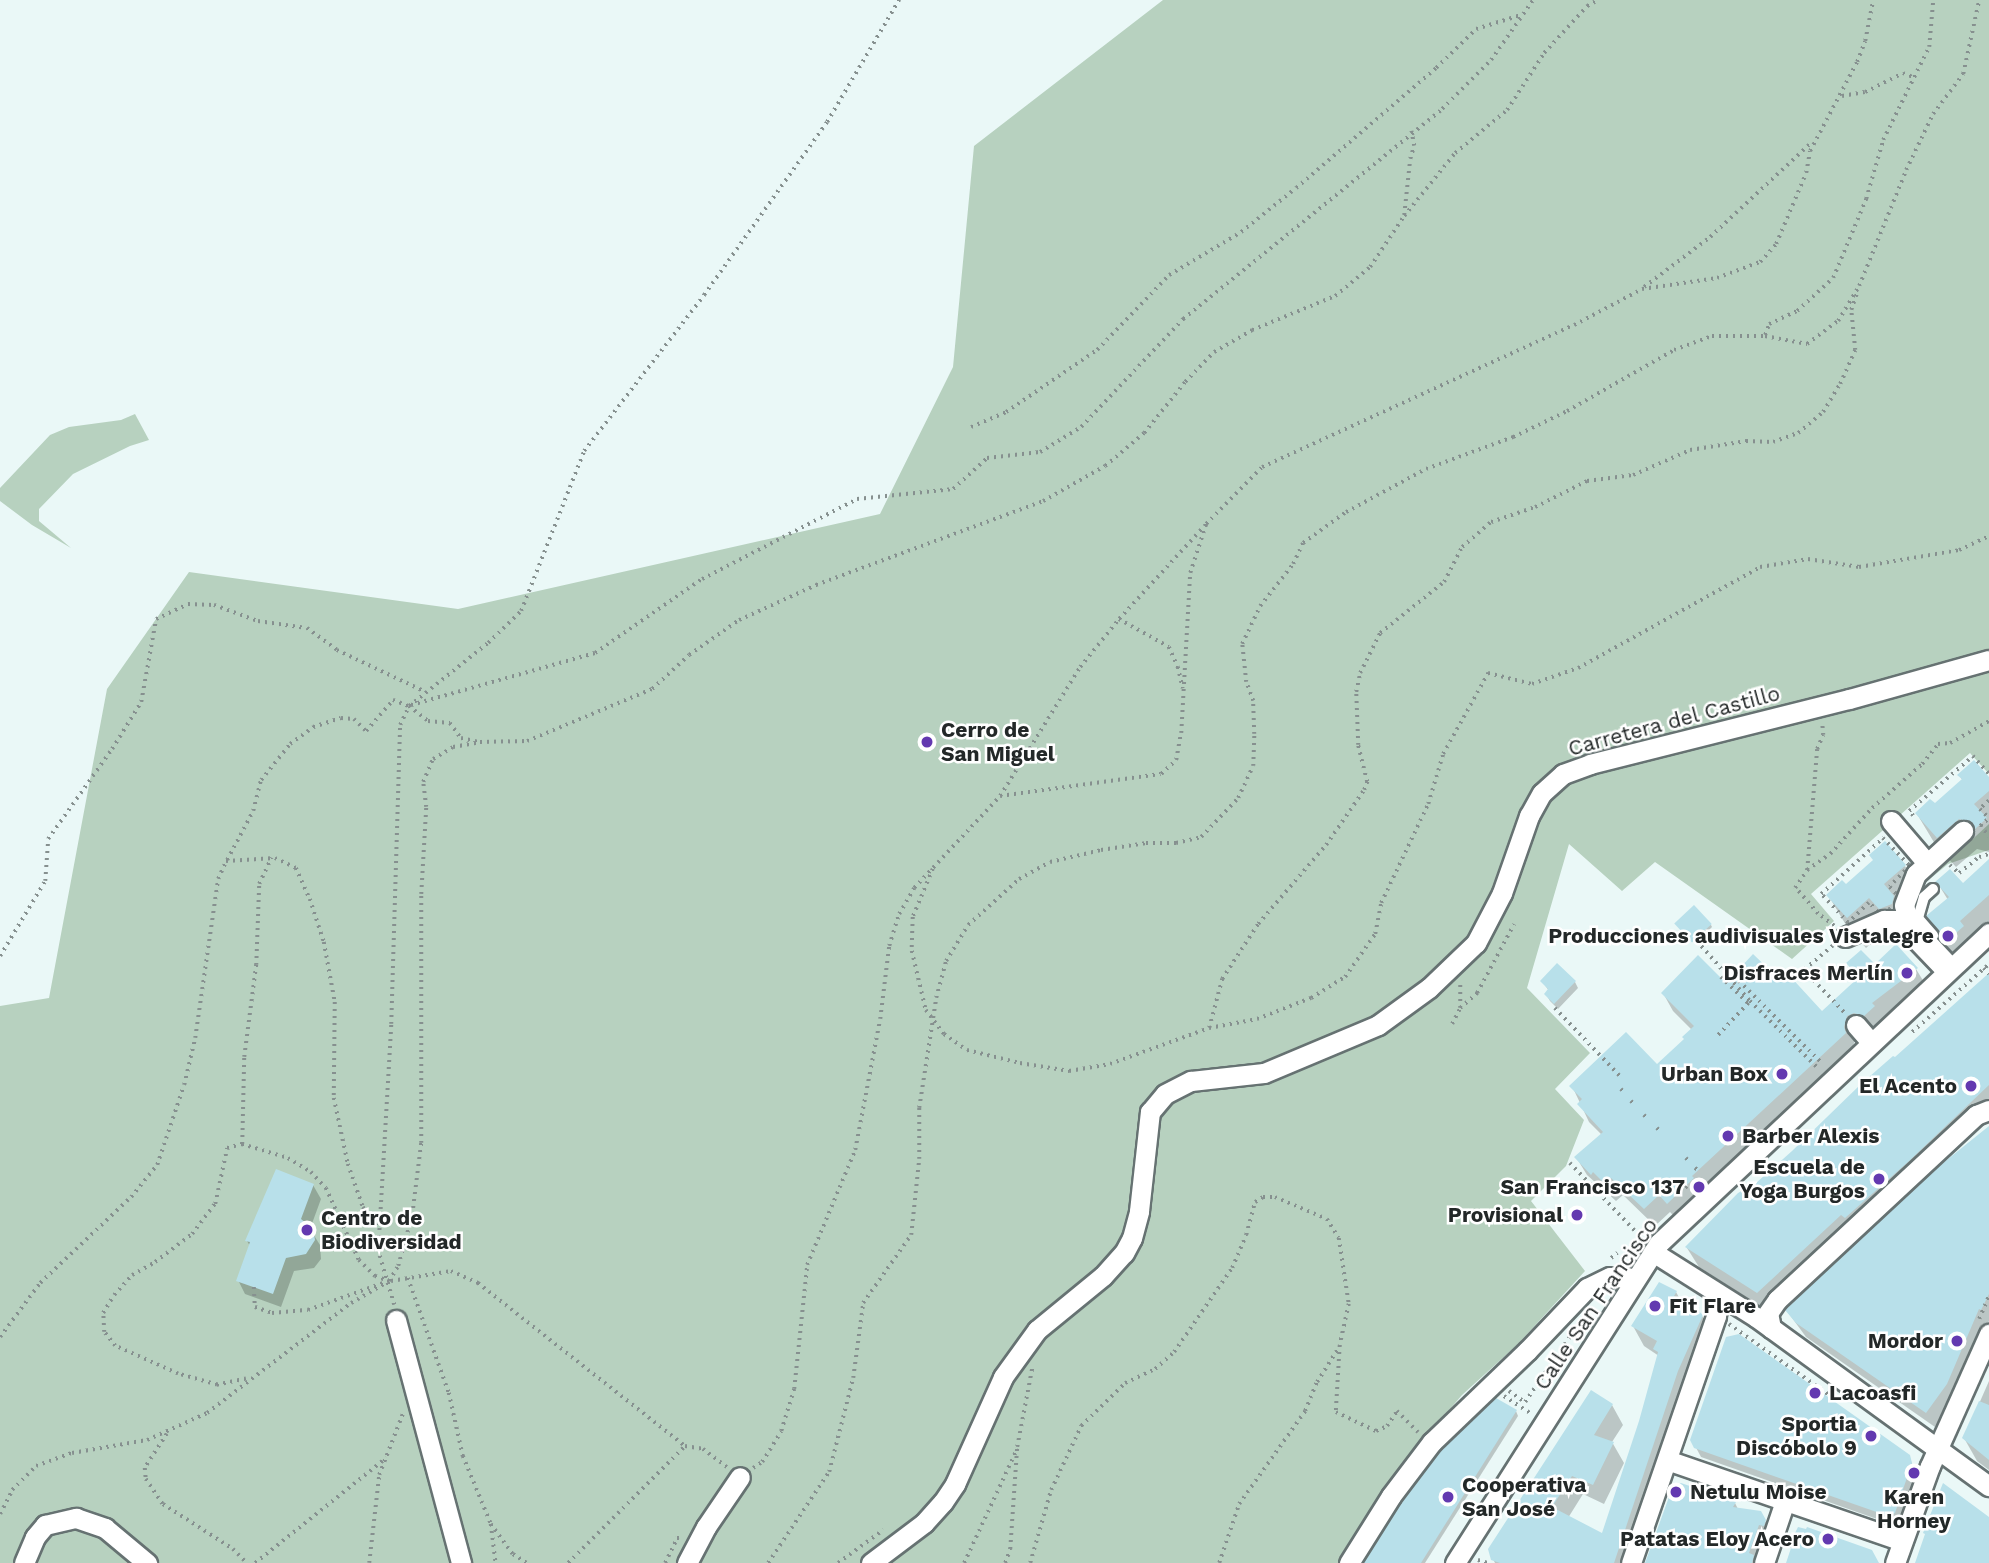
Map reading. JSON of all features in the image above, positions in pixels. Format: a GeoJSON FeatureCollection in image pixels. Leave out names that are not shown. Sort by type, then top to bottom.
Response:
{"type":"FeatureCollection","features":[{"type":"Feature","properties":{"kind":"street","name":"Carretera del Castillo"},"geometry":{"type":"LineString","coordinates":[[871,1563],[924,1522],[943,1502],[955,1484],[1003,1377],[1037,1329],[1103,1276],[1124,1253],[1132,1238],[1139,1210],[1150,1112],[1165,1094],[1191,1081],[1229,1080],[1264,1073],[1378,1025],[1429,988],[1476,943],[1492,915],[1529,816],[1542,793],[1563,774],[1590,764],[1820,707],[1989,660]]}},
{"type":"Feature","properties":{"kind":"street"},"geometry":{"type":"LineString","coordinates":[[1950,968],[1908,922],[1906,897],[1916,874],[1972,828]]}},
{"type":"Feature","properties":{"kind":"street"},"geometry":{"type":"LineString","coordinates":[[1887,829],[1927,863]]}},
{"type":"Feature","properties":{"kind":"street"},"geometry":{"type":"LineString","coordinates":[[1845,937],[1884,920],[1908,922]]}},
{"type":"Feature","properties":{"kind":"street","name":"Calle San Francisco"},"geometry":{"type":"LineString","coordinates":[[1455,1563],[1667,1233],[1826,1072],[1871,1042],[1950,968],[1985,944]]}},
{"type":"Feature","properties":{"kind":"street"},"geometry":{"type":"LineString","coordinates":[[1856,1025],[1871,1042]]}},
{"type":"Feature","properties":{"kind":"street"},"geometry":{"type":"LineString","coordinates":[[1770,1328],[1768,1314],[1777,1300],[1976,1115],[1989,1110]]}},
{"type":"Feature","properties":{"kind":"street"},"geometry":{"type":"LineString","coordinates":[[1653,1252],[1770,1328],[1989,1486]]}},
{"type":"Feature","properties":{"kind":"street"},"geometry":{"type":"LineString","coordinates":[[1349,1563],[1404,1477],[1432,1442],[1496,1389],[1587,1288],[1610,1277],[1636,1278]]}},
{"type":"Feature","properties":{"kind":"street"},"geometry":{"type":"LineString","coordinates":[[1631,1563],[1716,1316],[1718,1300],[1715,1293]]}},
{"type":"Feature","properties":{"kind":"street"},"geometry":{"type":"LineString","coordinates":[[396,1320],[461,1563]]}},
{"type":"Feature","properties":{"kind":"street"},"geometry":{"type":"LineString","coordinates":[[1895,1563],[1937,1448],[1989,1334]]}},
{"type":"Feature","properties":{"kind":"street"},"geometry":{"type":"LineString","coordinates":[[1667,1460],[1902,1541]]}},
{"type":"Feature","properties":{"kind":"street"},"geometry":{"type":"LineString","coordinates":[[687,1563],[740,1477]]}},
{"type":"Feature","properties":{"kind":"street"},"geometry":{"type":"LineString","coordinates":[[1764,1563],[1785,1501]]}},
{"type":"Feature","properties":{"kind":"street"},"geometry":{"type":"LineString","coordinates":[[24,1563],[45,1525],[76,1518],[105,1528],[147,1563]]}},
{"type":"Feature","properties":{"kind":"lane"},"geometry":{"type":"LineString","coordinates":[[1933,889],[1924,897],[1918,918],[1950,968]]}},
{"type":"Feature","properties":{"kind":"lane"},"geometry":{"type":"LineString","coordinates":[[1872,938],[1886,931],[1901,930],[1950,968]]}},
{"type":"Feature","properties":{"kind":"path"},"geometry":{"type":"LineString","coordinates":[[396,1320],[389,1281],[378,1251],[391,1024],[400,725],[409,706],[488,643],[521,611],[584,451],[704,295],[827,122],[899,0]]}},
{"type":"Feature","properties":{"kind":"path"},"geometry":{"type":"LineString","coordinates":[[409,706],[595,653],[702,579],[857,499],[953,489],[987,458],[1040,452],[1081,427],[1183,319],[1349,186],[1411,131],[1442,109],[1491,60],[1533,0]]}},
{"type":"Feature","properties":{"kind":"path"},"geometry":{"type":"LineString","coordinates":[[0,1514],[12,1490],[36,1466],[72,1452],[147,1440],[168,1433],[207,1413],[248,1379],[351,1303],[389,1281],[398,1266],[412,1214],[421,1143],[421,894],[426,807],[423,782],[433,759],[453,747],[480,742],[527,741],[652,689],[689,655],[739,620],[816,586],[1043,501],[1105,467],[1144,433],[1185,382],[1214,352],[1252,330],[1335,296],[1370,268],[1404,216],[1455,153],[1507,110],[1544,53],[1587,6],[1598,0]]}},
{"type":"Feature","properties":{"kind":"path"},"geometry":{"type":"LineString","coordinates":[[1642,289],[1717,278],[1760,262],[1776,244],[1806,173],[1810,151],[1842,96],[1865,41],[1873,0]]}},
{"type":"Feature","properties":{"kind":"path"},"geometry":{"type":"LineString","coordinates":[[1765,336],[1769,324],[1797,310],[1833,278],[1866,199],[1884,140],[1929,47],[1933,0]]}},
{"type":"Feature","properties":{"kind":"path"},"geometry":{"type":"LineString","coordinates":[[1209,1028],[1222,979],[1258,924],[1326,845],[1364,790],[1367,782],[1358,746],[1356,692],[1360,673],[1380,633],[1444,582],[1462,547],[1492,522],[1535,507],[1587,481],[1633,475],[1690,450],[1746,441],[1773,442],[1798,433],[1824,412],[1853,354],[1856,341],[1851,310],[1859,286],[1906,170],[1933,114],[1963,74],[1979,0]]}},
{"type":"Feature","properties":{"kind":"path"},"geometry":{"type":"LineString","coordinates":[[971,428],[1026,400],[1097,349],[1169,275],[1241,232],[1296,188],[1436,68],[1476,29],[1523,14]]}},
{"type":"Feature","properties":{"kind":"path"},"geometry":{"type":"LineString","coordinates":[[1842,96],[1865,92],[1903,73],[1913,76]]}},
{"type":"Feature","properties":{"kind":"path"},"geometry":{"type":"LineString","coordinates":[[1404,216],[1410,159],[1415,146],[1411,131]]}},
{"type":"Feature","properties":{"kind":"path"},"geometry":{"type":"LineString","coordinates":[[254,1287],[255,1307],[272,1314],[308,1310],[389,1281],[451,1271],[478,1283],[685,1446],[703,1449],[740,1477],[762,1462],[781,1431],[794,1389],[807,1265],[855,1150],[875,1054],[889,946],[899,914],[914,888],[1000,796],[1080,667],[1119,619],[1262,467],[1574,325],[1642,289],[1710,237],[1812,142]]}},
{"type":"Feature","properties":{"kind":"path"},"geometry":{"type":"LineString","coordinates":[[768,1563],[829,1472],[853,1378],[863,1303],[911,1235],[919,1159],[919,1108],[933,1019],[946,961],[968,925],[1019,878],[1050,862],[1101,850],[1146,843],[1176,843],[1200,837],[1238,798],[1253,766],[1254,734],[1253,701],[1246,682],[1242,644],[1260,606],[1293,564],[1303,543],[1346,512],[1426,469],[1513,437],[1556,417],[1674,350],[1712,336],[1765,336],[1807,344],[1838,321],[1859,286]]}},
{"type":"Feature","properties":{"kind":"path"},"geometry":{"type":"LineString","coordinates":[[1000,796],[1161,774],[1176,760],[1181,733],[1190,573],[1206,524]]}},
{"type":"Feature","properties":{"kind":"path"},"geometry":{"type":"LineString","coordinates":[[936,864],[913,917],[912,940],[918,979],[926,1010],[944,1034],[967,1050],[1069,1071],[1131,1058],[1209,1028],[1257,1019],[1311,998],[1345,977],[1374,934],[1381,903],[1428,804],[1443,754],[1488,673],[1532,684],[1578,668],[1760,567],[1808,559],[1859,567],[1959,550],[1989,536]]}},
{"type":"Feature","properties":{"kind":"path"},"geometry":{"type":"LineString","coordinates":[[0,956],[45,881],[48,839],[112,749],[141,702],[156,619],[188,604],[214,605],[258,621],[307,628],[337,650],[426,692]]}},
{"type":"Feature","properties":{"kind":"path"},"geometry":{"type":"LineString","coordinates":[[1119,619],[1169,647],[1183,688]]}},
{"type":"Feature","properties":{"kind":"path"},"geometry":{"type":"LineString","coordinates":[[0,1337],[40,1283],[131,1197],[157,1165],[172,1128],[190,1061],[218,879],[253,811],[261,780],[290,744],[313,727],[341,718],[354,719],[366,731],[393,701],[409,706],[428,721],[450,723],[461,738],[480,742]]}},
{"type":"Feature","properties":{"kind":"path"},"geometry":{"type":"LineString","coordinates":[[1807,870],[1817,749],[1823,735],[1820,707]]}},
{"type":"Feature","properties":{"kind":"path"},"geometry":{"type":"LineString","coordinates":[[1909,811],[1973,755],[1989,774]]}},
{"type":"Feature","properties":{"kind":"path"},"geometry":{"type":"LineString","coordinates":[[1989,801],[1980,808],[1989,818]]}},
{"type":"Feature","properties":{"kind":"path"},"geometry":{"type":"LineString","coordinates":[[1972,828],[1989,837]]}},
{"type":"Feature","properties":{"kind":"path"},"geometry":{"type":"LineString","coordinates":[[1887,829],[1910,866],[1890,887],[1901,899],[1882,917],[1869,903],[1847,923],[1821,894],[1887,829]]}},
{"type":"Feature","properties":{"kind":"path"},"geometry":{"type":"LineString","coordinates":[[1959,873],[1979,857],[1989,854]]}},
{"type":"Feature","properties":{"kind":"path"},"geometry":{"type":"LineString","coordinates":[[226,861],[271,858],[296,868],[310,900],[324,942],[335,1002],[334,1098],[348,1164],[363,1207],[380,1230]]}},
{"type":"Feature","properties":{"kind":"path"},"geometry":{"type":"LineString","coordinates":[[242,1144],[244,1057],[256,965],[259,884],[271,858]]}},
{"type":"Feature","properties":{"kind":"path"},"geometry":{"type":"LineString","coordinates":[[1452,1024],[1460,1008],[1478,993],[1514,924]]}},
{"type":"Feature","properties":{"kind":"path"},"geometry":{"type":"LineString","coordinates":[[1845,937],[1804,970],[1856,1025]]}},
{"type":"Feature","properties":{"kind":"path"},"geometry":{"type":"LineString","coordinates":[[1697,941],[1826,1072]]}},
{"type":"Feature","properties":{"kind":"path"},"geometry":{"type":"LineString","coordinates":[[1989,964],[1984,968],[1989,974]]}},
{"type":"Feature","properties":{"kind":"path"},"geometry":{"type":"LineString","coordinates":[[1453,965],[1460,983],[1460,1008]]}},
{"type":"Feature","properties":{"kind":"path"},"geometry":{"type":"LineString","coordinates":[[1728,971],[1749,1002]]}},
{"type":"Feature","properties":{"kind":"path"},"geometry":{"type":"LineString","coordinates":[[1721,977],[1826,1072]]}},
{"type":"Feature","properties":{"kind":"path"},"geometry":{"type":"LineString","coordinates":[[1718,1035],[1749,1002]]}},
{"type":"Feature","properties":{"kind":"path"},"geometry":{"type":"LineString","coordinates":[[1556,1008],[1621,1077]]}},
{"type":"Feature","properties":{"kind":"path"},"geometry":{"type":"LineString","coordinates":[[1631,1101],[1635,1105]]}},
{"type":"Feature","properties":{"kind":"path"},"geometry":{"type":"LineString","coordinates":[[248,1379],[217,1385],[147,1362],[115,1346],[104,1332],[103,1313],[132,1275],[155,1262],[192,1234],[215,1204],[227,1148],[242,1144],[288,1158],[311,1172],[326,1188],[359,1260],[375,1276],[389,1281]]}},
{"type":"Feature","properties":{"kind":"path"},"geometry":{"type":"LineString","coordinates":[[1570,1163],[1639,1235]]}},
{"type":"Feature","properties":{"kind":"path"},"geometry":{"type":"LineString","coordinates":[[1030,1563],[1051,1490],[1082,1426],[1125,1383],[1156,1368],[1174,1352],[1232,1268],[1246,1236],[1255,1202],[1263,1197],[1275,1197],[1317,1214],[1335,1227],[1345,1266],[1349,1304],[1340,1345],[1336,1412],[1376,1431],[1387,1426],[1397,1411],[1406,1423],[1432,1442]]}},
{"type":"Feature","properties":{"kind":"path"},"geometry":{"type":"LineString","coordinates":[[408,1278],[449,1394],[463,1456],[491,1524],[513,1554],[527,1563]]}},
{"type":"Feature","properties":{"kind":"path"},"geometry":{"type":"LineString","coordinates":[[1496,1389],[1525,1402],[1580,1321]]}},
{"type":"Feature","properties":{"kind":"path"},"geometry":{"type":"LineString","coordinates":[[1721,1334],[1726,1321],[1844,1405]]}},
{"type":"Feature","properties":{"kind":"path"},"geometry":{"type":"LineString","coordinates":[[1219,1563],[1239,1504],[1304,1411],[1317,1382],[1340,1345]]}},
{"type":"Feature","properties":{"kind":"path"},"geometry":{"type":"LineString","coordinates":[[1005,1563],[1011,1539],[1017,1447],[1034,1358]]}},
{"type":"Feature","properties":{"kind":"path"},"geometry":{"type":"LineString","coordinates":[[1496,1389],[1532,1414]]}},
{"type":"Feature","properties":{"kind":"path"},"geometry":{"type":"LineString","coordinates":[[369,1563],[379,1475],[404,1410],[414,1394]]}},
{"type":"Feature","properties":{"kind":"path"},"geometry":{"type":"LineString","coordinates":[[168,1433],[145,1468],[146,1479],[163,1504],[233,1549],[247,1563]]}},
{"type":"Feature","properties":{"kind":"path"},"geometry":{"type":"LineString","coordinates":[[568,1563],[685,1446]]}},
{"type":"Feature","properties":{"kind":"path"},"geometry":{"type":"LineString","coordinates":[[964,1563],[1017,1447]]}},
{"type":"Feature","properties":{"kind":"path"},"geometry":{"type":"LineString","coordinates":[[255,1563],[387,1457]]}},
{"type":"Feature","properties":{"kind":"path"},"geometry":{"type":"LineString","coordinates":[[491,1524],[496,1563]]}},
{"type":"Feature","properties":{"kind":"path"},"geometry":{"type":"LineString","coordinates":[[838,1563],[893,1524]]}},
{"type":"Feature","properties":{"kind":"path"},"geometry":{"type":"LineString","coordinates":[[1476,1559],[1488,1563]]}},
{"type":"Feature","properties":{"kind":"green space"},"geometry":{"type":"Polygon","coordinates":[[[1163,0],[1989,0],[1989,774],[1970,753],[1811,894],[1834,921],[1792,959],[1655,862],[1622,891],[1569,844],[1527,988],[1590,1053],[1555,1089],[1584,1120],[1566,1166],[1531,1201],[1585,1271],[1517,1345],[1462,1395],[1415,1450],[1339,1563],[0,1563],[0,1006],[49,998],[107,689],[189,572],[458,609],[880,514],[953,367],[974,146],[1163,0]]]}},
{"type":"Feature","properties":{"kind":"green space"},"geometry":{"type":"Polygon","coordinates":[[[135,414],[149,440],[130,446],[73,474],[39,509],[39,521],[71,548],[32,525],[0,501],[0,488],[50,435],[69,427],[121,420],[135,414]]]}},
{"type":"Feature","properties":{"kind":"green space"},"geometry":{"type":"Polygon","coordinates":[[[1989,824],[1989,850],[1948,864],[1925,883],[1989,824]]]}},
{"type":"Feature","properties":{"kind":"building"},"geometry":{"type":"Polygon","coordinates":[[[1974,760],[1989,777],[1989,791],[1974,804],[1987,818],[1975,829],[1972,822],[1959,819],[1937,838],[1915,813],[1930,799],[1935,803],[1962,779],[1957,775],[1974,760]]]}},
{"type":"Feature","properties":{"kind":"building"},"geometry":{"type":"Polygon","coordinates":[[[1885,841],[1906,865],[1884,884],[1894,896],[1892,904],[1879,909],[1869,898],[1847,918],[1826,895],[1842,880],[1846,884],[1873,860],[1869,855],[1885,841]]]}},
{"type":"Feature","properties":{"kind":"building"},"geometry":{"type":"Polygon","coordinates":[[[1989,859],[1989,895],[1960,921],[1964,926],[1948,940],[1926,916],[1949,897],[1935,882],[1950,869],[1963,883],[1989,859]]]}},
{"type":"Feature","properties":{"kind":"building"},"geometry":{"type":"Polygon","coordinates":[[[1694,905],[1712,924],[1692,942],[1674,923],[1694,905]]]}},
{"type":"Feature","properties":{"kind":"building"},"geometry":{"type":"Polygon","coordinates":[[[1896,944],[1918,968],[1872,1003],[1875,1006],[1864,1016],[1854,1013],[1847,1016],[1844,1027],[1846,1033],[1692,1176],[1694,1178],[1667,1204],[1659,1195],[1644,1209],[1611,1178],[1605,1184],[1593,1172],[1591,1175],[1574,1157],[1603,1132],[1577,1104],[1582,1099],[1569,1086],[1626,1032],[1657,1064],[1684,1039],[1682,1037],[1694,1026],[1661,993],[1698,955],[1726,983],[1753,954],[1781,981],[1788,974],[1822,1011],[1859,977],[1846,963],[1861,950],[1875,964],[1896,944]]]}},
{"type":"Feature","properties":{"kind":"building"},"geometry":{"type":"Polygon","coordinates":[[[1557,963],[1576,981],[1554,1004],[1544,994],[1548,989],[1540,981],[1557,963]]]}},
{"type":"Feature","properties":{"kind":"building"},"geometry":{"type":"Polygon","coordinates":[[[1989,973],[1989,1085],[1909,1161],[1845,1218],[1841,1215],[1757,1293],[1685,1247],[1738,1193],[1756,1183],[1861,1084],[1989,973]]]}},
{"type":"Feature","properties":{"kind":"building"},"geometry":{"type":"Polygon","coordinates":[[[1989,1126],[1989,1294],[1981,1310],[1979,1309],[1947,1384],[1926,1413],[1796,1323],[1785,1310],[1938,1167],[1989,1126]]]}},
{"type":"Feature","properties":{"kind":"building","name":"Centro de Biodiversidad"},"geometry":{"type":"Polygon","coordinates":[[[276,1169],[314,1184],[301,1219],[313,1229],[315,1240],[306,1254],[286,1258],[273,1294],[236,1281],[250,1242],[245,1241],[276,1169]]]}},
{"type":"Feature","properties":{"kind":"building"},"geometry":{"type":"Polygon","coordinates":[[[1659,1282],[1677,1291],[1674,1296],[1690,1303],[1703,1315],[1678,1371],[1614,1563],[1500,1563],[1491,1560],[1488,1549],[1591,1390],[1613,1404],[1594,1435],[1614,1442],[1593,1485],[1572,1476],[1552,1507],[1602,1533],[1639,1421],[1658,1352],[1653,1349],[1657,1341],[1631,1326],[1659,1282]]]}},
{"type":"Feature","properties":{"kind":"building"},"geometry":{"type":"Polygon","coordinates":[[[1739,1334],[1910,1455],[1912,1463],[1895,1513],[1888,1516],[1694,1448],[1690,1440],[1726,1337],[1739,1334]]]}},
{"type":"Feature","properties":{"kind":"building"},"geometry":{"type":"Polygon","coordinates":[[[1496,1398],[1517,1410],[1421,1563],[1363,1563],[1401,1503],[1441,1450],[1496,1398]]]}},
{"type":"Feature","properties":{"kind":"building"},"geometry":{"type":"Polygon","coordinates":[[[1979,1401],[1989,1405],[1989,1460],[1962,1438],[1979,1401]]]}},
{"type":"Feature","properties":{"kind":"building"},"geometry":{"type":"Polygon","coordinates":[[[1681,1483],[1736,1502],[1733,1507],[1761,1511],[1766,1520],[1764,1526],[1759,1525],[1749,1553],[1754,1555],[1752,1563],[1645,1563],[1673,1486],[1681,1483]]]}},
{"type":"Feature","properties":{"kind":"building"},"geometry":{"type":"Polygon","coordinates":[[[1943,1483],[1989,1517],[1989,1563],[1915,1563],[1925,1534],[1923,1533],[1943,1483]]]}},
{"type":"Feature","properties":{"kind":"building"},"geometry":{"type":"Polygon","coordinates":[[[1798,1527],[1807,1527],[1872,1550],[1879,1563],[1786,1563],[1791,1548],[1788,1547],[1798,1527]]]}},
{"type":"Feature","properties":{"kind":"place","name":"Cerro de San Miguel"},"geometry":{"type":"Point","coordinates":[927,742]}},
{"type":"Feature","properties":{"kind":"place","name":"Producciones audivisuales Vistalegre"},"geometry":{"type":"Point","coordinates":[1948,936]}},
{"type":"Feature","properties":{"kind":"place","name":"Disfraces Merlín"},"geometry":{"type":"Point","coordinates":[1907,973]}},
{"type":"Feature","properties":{"kind":"place","name":"Urban Box"},"geometry":{"type":"Point","coordinates":[1782,1074]}},
{"type":"Feature","properties":{"kind":"place","name":"El Acento"},"geometry":{"type":"Point","coordinates":[1971,1086]}},
{"type":"Feature","properties":{"kind":"place","name":"Barber Alexis"},"geometry":{"type":"Point","coordinates":[1728,1136]}},
{"type":"Feature","properties":{"kind":"place","name":"Escuela de Yoga Burgos"},"geometry":{"type":"Point","coordinates":[1879,1179]}},
{"type":"Feature","properties":{"kind":"place","name":"San Francisco 137"},"geometry":{"type":"Point","coordinates":[1699,1187]}},
{"type":"Feature","properties":{"kind":"place","name":"Provisional"},"geometry":{"type":"Point","coordinates":[1577,1215]}},
{"type":"Feature","properties":{"kind":"place","name":"Centro de Biodiversidad"},"geometry":{"type":"Point","coordinates":[307,1230]}},
{"type":"Feature","properties":{"kind":"place","name":"Fit Flare"},"geometry":{"type":"Point","coordinates":[1655,1306]}},
{"type":"Feature","properties":{"kind":"place","name":"Mordor"},"geometry":{"type":"Point","coordinates":[1957,1341]}},
{"type":"Feature","properties":{"kind":"place","name":"Lacoasfi"},"geometry":{"type":"Point","coordinates":[1815,1393]}},
{"type":"Feature","properties":{"kind":"place","name":"Sportia Discóbolo 9"},"geometry":{"type":"Point","coordinates":[1871,1436]}},
{"type":"Feature","properties":{"kind":"place","name":"Karen Horney"},"geometry":{"type":"Point","coordinates":[1914,1473]}},
{"type":"Feature","properties":{"kind":"place","name":"Netulu Moise"},"geometry":{"type":"Point","coordinates":[1676,1492]}},
{"type":"Feature","properties":{"kind":"place","name":"Cooperativa San José"},"geometry":{"type":"Point","coordinates":[1448,1497]}},
{"type":"Feature","properties":{"kind":"place","name":"Patatas Eloy Acero"},"geometry":{"type":"Point","coordinates":[1828,1539]}}]}
